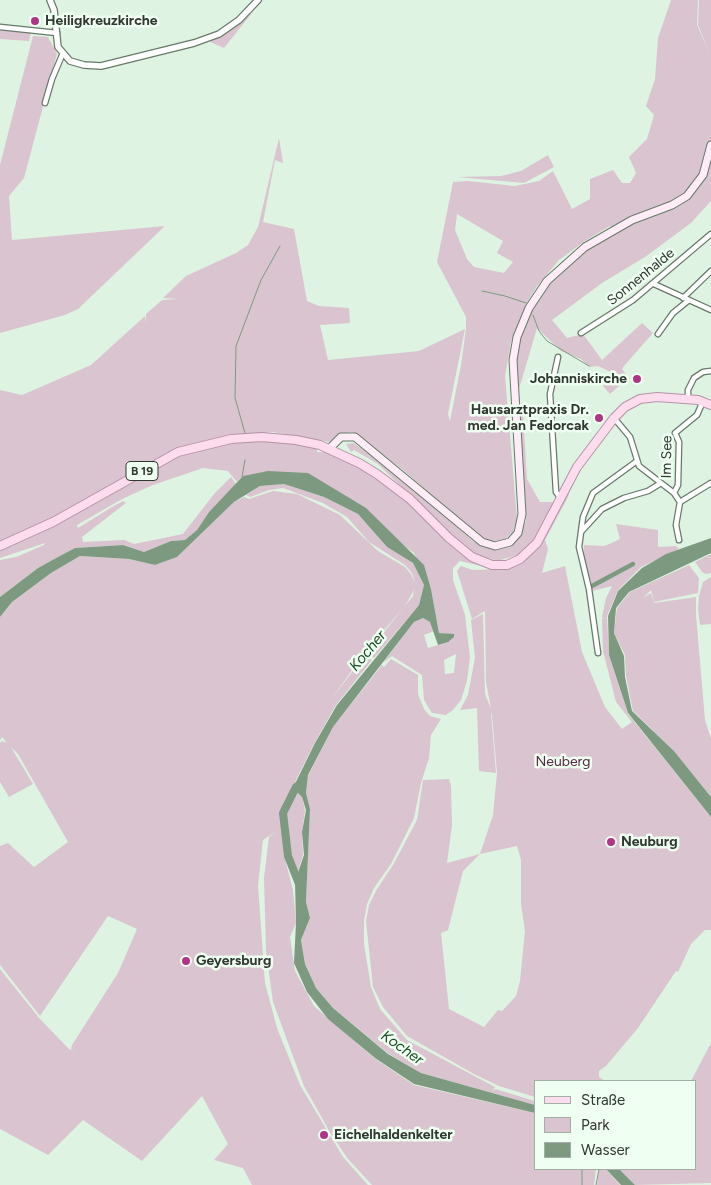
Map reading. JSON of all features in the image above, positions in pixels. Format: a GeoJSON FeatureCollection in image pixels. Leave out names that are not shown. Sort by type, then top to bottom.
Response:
{"type":"FeatureCollection","features":[{"type":"Feature","properties":{"kind":"main road"},"geometry":{"type":"LineString","coordinates":[[330,448],[341,437],[355,437],[482,542],[495,546],[510,542],[520,528],[522,514],[513,360],[517,337],[529,308],[548,281],[585,247],[632,220],[672,204],[686,196],[703,175],[711,146]]}},
{"type":"Feature","properties":{"kind":"main road","name":"B 19"},"geometry":{"type":"LineString","coordinates":[[0,546],[53,522],[150,466],[191,448],[231,439],[262,437],[296,440],[330,448],[366,467],[388,482],[410,499],[460,548],[472,557],[492,565],[513,563],[532,550],[544,533],[577,467],[614,418],[625,407],[640,399],[688,398],[711,405]]}},
{"type":"Feature","properties":{"kind":"street"},"geometry":{"type":"LineString","coordinates":[[50,0],[54,10],[58,47],[63,54],[70,61],[77,64],[100,66],[194,43],[229,28],[249,12],[258,0]]}},
{"type":"Feature","properties":{"kind":"street"},"geometry":{"type":"LineString","coordinates":[[0,27],[57,33]]}},
{"type":"Feature","properties":{"kind":"street"},"geometry":{"type":"LineString","coordinates":[[45,102],[52,79],[63,54]]}},
{"type":"Feature","properties":{"kind":"street","name":"Sonnenhalde"},"geometry":{"type":"LineString","coordinates":[[582,333],[610,316],[654,284],[711,234]]}},
{"type":"Feature","properties":{"kind":"street"},"geometry":{"type":"LineString","coordinates":[[658,334],[673,313],[711,271]]}},
{"type":"Feature","properties":{"kind":"street"},"geometry":{"type":"LineString","coordinates":[[654,284],[711,310]]}},
{"type":"Feature","properties":{"kind":"street"},"geometry":{"type":"LineString","coordinates":[[558,357],[550,394],[556,492],[561,499]]}},
{"type":"Feature","properties":{"kind":"street"},"geometry":{"type":"LineString","coordinates":[[688,398],[688,390],[694,378],[703,372],[711,370]]}},
{"type":"Feature","properties":{"kind":"street","name":"Im See"},"geometry":{"type":"LineString","coordinates":[[674,493],[678,485],[679,442],[675,433],[686,426],[697,415],[703,401]]}},
{"type":"Feature","properties":{"kind":"street"},"geometry":{"type":"LineString","coordinates":[[614,418],[630,437],[639,466],[674,493],[680,502],[676,525],[679,540]]}},
{"type":"Feature","properties":{"kind":"street"},"geometry":{"type":"LineString","coordinates":[[598,653],[589,589],[579,547],[583,514],[593,493],[636,461]]}},
{"type":"Feature","properties":{"kind":"street"},"geometry":{"type":"LineString","coordinates":[[581,532],[602,510],[624,498],[648,491],[661,482]]}},
{"type":"Feature","properties":{"kind":"street"},"geometry":{"type":"LineString","coordinates":[[680,502],[711,483]]}},
{"type":"Feature","properties":{"kind":"green space"},"geometry":{"type":"Polygon","coordinates":[[[671,0],[698,0],[697,25],[710,54],[698,25],[699,0],[711,0],[711,201],[691,223],[645,257],[602,283],[552,320],[567,338],[583,334],[602,360],[642,323],[653,333],[624,366],[622,369],[626,374],[621,384],[610,394],[603,386],[613,373],[598,366],[589,367],[581,359],[561,351],[537,328],[519,389],[519,402],[523,414],[527,479],[540,502],[555,502],[539,534],[521,554],[497,561],[473,553],[462,546],[378,464],[354,450],[351,452],[346,444],[353,443],[387,465],[474,542],[497,550],[513,544],[519,537],[526,521],[515,370],[519,338],[532,309],[547,287],[578,255],[613,232],[610,226],[559,260],[537,286],[526,304],[511,342],[505,376],[517,519],[513,532],[503,541],[491,542],[479,537],[402,469],[352,432],[336,436],[330,442],[273,432],[223,436],[163,456],[43,523],[0,541],[0,390],[22,395],[91,365],[145,316],[146,324],[146,314],[162,300],[178,299],[163,298],[186,276],[236,253],[248,245],[258,227],[279,138],[283,163],[275,160],[263,222],[294,229],[307,301],[319,306],[349,308],[350,323],[320,325],[328,360],[419,351],[465,329],[448,414],[450,421],[461,365],[466,329],[466,317],[437,262],[453,182],[468,181],[515,186],[539,181],[553,171],[572,209],[590,199],[590,179],[613,170],[622,183],[630,183],[636,173],[629,157],[647,139],[654,115],[646,106],[655,79],[658,38],[671,0]],[[457,214],[455,230],[467,259],[474,267],[504,273],[513,262],[497,253],[503,241],[457,214]]]}},
{"type":"Feature","properties":{"kind":"green space"},"geometry":{"type":"Polygon","coordinates":[[[252,13],[224,48],[210,42],[240,23],[252,13]]]}},
{"type":"Feature","properties":{"kind":"green space"},"geometry":{"type":"Polygon","coordinates":[[[0,29],[31,32],[29,41],[0,39],[0,29]]]}},
{"type":"Feature","properties":{"kind":"green space"},"geometry":{"type":"Polygon","coordinates":[[[33,36],[48,37],[57,54],[24,178],[9,196],[12,240],[165,226],[78,309],[65,315],[0,333],[0,165],[33,36]]]}},
{"type":"Feature","properties":{"kind":"green space"},"geometry":{"type":"Polygon","coordinates":[[[548,155],[554,167],[524,183],[457,177],[501,176],[521,171],[548,155]]]}},
{"type":"Feature","properties":{"kind":"green space"},"geometry":{"type":"Polygon","coordinates":[[[247,441],[297,443],[317,448],[317,452],[329,452],[355,464],[384,481],[406,499],[456,550],[473,562],[490,568],[460,561],[453,568],[453,580],[465,615],[470,657],[467,681],[461,700],[453,710],[446,715],[432,713],[424,700],[422,675],[392,656],[383,663],[414,622],[423,618],[430,622],[434,631],[424,635],[428,648],[448,642],[444,633],[439,633],[431,589],[414,553],[308,473],[243,476],[237,482],[228,471],[203,468],[153,485],[124,498],[77,525],[78,528],[123,501],[126,503],[82,537],[83,542],[124,540],[134,544],[183,534],[214,494],[231,477],[236,484],[209,512],[197,530],[185,540],[171,541],[144,552],[123,545],[75,548],[38,568],[0,597],[0,560],[16,557],[45,543],[0,558],[0,548],[174,458],[210,446],[247,441]],[[456,654],[444,660],[445,674],[454,673],[456,654]]]}},
{"type":"Feature","properties":{"kind":"green space","name":"Neuberg"},"geometry":{"type":"Polygon","coordinates":[[[575,478],[567,499],[545,540],[548,549],[542,573],[565,566],[582,652],[605,707],[622,729],[632,722],[616,702],[603,651],[602,618],[605,619],[602,617],[606,598],[612,586],[592,591],[584,560],[584,545],[605,546],[620,539],[616,524],[658,530],[658,547],[676,546],[679,549],[641,567],[618,590],[607,616],[609,655],[628,714],[711,817],[711,930],[705,930],[691,944],[678,972],[676,971],[638,1028],[606,1066],[599,1071],[599,1077],[604,1080],[534,1080],[534,1097],[499,1086],[407,1036],[383,1007],[373,987],[366,921],[369,905],[377,889],[393,865],[417,820],[423,780],[449,779],[451,786],[452,825],[447,863],[480,854],[493,815],[497,773],[492,715],[491,712],[496,773],[479,771],[477,708],[460,710],[468,695],[475,658],[471,620],[483,614],[485,694],[491,709],[486,682],[485,611],[472,619],[457,571],[461,566],[473,570],[501,569],[522,562],[529,557],[544,537],[575,478]],[[517,846],[480,854],[463,871],[448,930],[441,933],[449,1009],[484,1027],[498,1010],[502,1011],[516,996],[520,981],[525,931],[521,904],[521,860],[517,846]]]}},
{"type":"Feature","properties":{"kind":"green space"},"geometry":{"type":"Polygon","coordinates":[[[284,484],[324,497],[358,514],[387,547],[413,563],[424,585],[419,605],[374,658],[367,653],[404,607],[365,652],[330,701],[365,655],[372,660],[336,705],[281,810],[286,863],[293,890],[296,923],[290,937],[295,971],[314,1006],[374,1058],[414,1085],[534,1113],[534,1170],[596,1170],[594,1185],[372,1185],[348,1159],[331,1134],[304,1086],[273,1002],[266,951],[264,878],[269,837],[277,831],[263,840],[258,885],[265,983],[277,1028],[300,1085],[343,1157],[368,1185],[252,1185],[243,1168],[214,1160],[228,1144],[202,1096],[142,1161],[83,1120],[48,1155],[0,1129],[0,969],[40,1019],[69,1049],[74,1051],[71,1049],[72,1045],[118,973],[137,929],[108,916],[40,1016],[0,965],[0,846],[8,843],[34,867],[68,842],[18,754],[11,747],[33,784],[9,797],[0,782],[0,743],[2,741],[7,743],[2,737],[0,740],[0,617],[12,602],[51,573],[80,556],[129,559],[155,565],[177,557],[234,502],[244,497],[249,499],[273,491],[297,494],[340,515],[378,551],[405,567],[415,583],[412,573],[405,565],[369,542],[347,517],[323,503],[283,488],[269,490],[250,497],[246,495],[260,486],[284,484]],[[414,590],[405,606],[413,596],[414,590]]]}},
{"type":"Feature","properties":{"kind":"green space"},"geometry":{"type":"Polygon","coordinates":[[[711,554],[711,573],[706,574],[702,572],[695,562],[711,554]]]}},
{"type":"Feature","properties":{"kind":"green space"},"geometry":{"type":"Polygon","coordinates":[[[689,565],[699,578],[698,593],[654,602],[651,590],[643,598],[651,593],[654,603],[696,597],[705,720],[711,739],[711,797],[674,751],[633,711],[626,676],[625,655],[614,633],[617,608],[630,592],[689,565]]]}},
{"type":"Feature","properties":{"kind":"green space"},"geometry":{"type":"Polygon","coordinates":[[[711,577],[711,624],[700,625],[699,596],[703,582],[711,577]]]}},
{"type":"Feature","properties":{"kind":"green space"},"geometry":{"type":"Polygon","coordinates":[[[391,659],[418,675],[418,694],[424,709],[430,716],[441,719],[431,735],[429,758],[421,783],[414,818],[391,864],[374,888],[367,904],[364,921],[364,944],[371,987],[380,1009],[407,1040],[495,1087],[492,1092],[495,1089],[534,1101],[534,1105],[421,1073],[389,1054],[333,1008],[316,988],[305,964],[301,940],[310,918],[306,902],[310,809],[306,793],[308,776],[333,727],[382,665],[384,667],[391,659]]]}},
{"type":"Feature","properties":{"kind":"green space"},"geometry":{"type":"Polygon","coordinates":[[[297,792],[302,797],[305,810],[302,832],[303,855],[298,871],[289,851],[286,814],[297,792]]]}},
{"type":"Feature","properties":{"kind":"green space"},"geometry":{"type":"Polygon","coordinates":[[[711,1043],[711,1183],[635,1185],[620,1170],[696,1170],[696,1080],[692,1080],[711,1043]]]}},
{"type":"Feature","properties":{"kind":"green space"},"geometry":{"type":"Polygon","coordinates":[[[599,1170],[607,1170],[620,1185],[597,1185],[599,1170]]]}},
{"type":"Feature","properties":{"kind":"water"},"geometry":{"type":"Polygon","coordinates":[[[268,471],[308,473],[366,508],[424,565],[431,589],[439,633],[454,634],[454,637],[448,642],[438,645],[430,622],[423,618],[414,622],[333,727],[308,775],[306,793],[310,809],[306,902],[310,918],[301,940],[305,964],[316,988],[333,1008],[388,1054],[421,1073],[534,1105],[534,1113],[414,1084],[375,1058],[328,1019],[307,992],[294,963],[296,923],[295,881],[304,855],[302,832],[306,810],[302,797],[293,788],[315,743],[337,705],[419,605],[424,585],[413,563],[387,547],[358,514],[324,497],[284,484],[260,486],[234,502],[177,557],[155,565],[129,559],[80,556],[51,573],[12,602],[0,617],[0,597],[38,568],[75,548],[123,545],[144,552],[171,541],[185,540],[197,530],[209,512],[243,476],[268,471]]]}},
{"type":"Feature","properties":{"kind":"water"},"geometry":{"type":"Polygon","coordinates":[[[711,538],[711,553],[629,592],[616,608],[614,633],[624,656],[625,677],[632,711],[674,751],[711,797],[711,817],[628,713],[609,655],[608,616],[618,591],[642,568],[666,554],[711,538]]]}},
{"type":"Feature","properties":{"kind":"water"},"geometry":{"type":"Polygon","coordinates":[[[607,1170],[620,1170],[635,1185],[621,1185],[607,1170]]]}},
{"type":"Feature","properties":{"kind":"waterway"},"geometry":{"type":"LineString","coordinates":[[245,433],[235,398],[236,346],[261,280],[280,246]]}},
{"type":"Feature","properties":{"kind":"waterway"},"geometry":{"type":"LineString","coordinates":[[482,291],[526,303]]}},
{"type":"Feature","properties":{"kind":"waterway"},"geometry":{"type":"LineString","coordinates":[[533,315],[539,331],[547,341],[589,366]]}},
{"type":"Feature","properties":{"kind":"waterway"},"geometry":{"type":"LineString","coordinates":[[242,477],[245,460]]}},
{"type":"Feature","properties":{"kind":"waterway"},"geometry":{"type":"LineString","coordinates":[[592,586],[633,564]]}},
{"type":"Feature","properties":{"kind":"waterway"},"geometry":{"type":"LineString","coordinates":[[299,884],[288,856],[283,813],[296,787],[301,783]]}},
{"type":"Feature","properties":{"kind":"waterway"},"geometry":{"type":"LineString","coordinates":[[582,1170],[582,1185]]}},
{"type":"Feature","properties":{"kind":"waterway"},"geometry":{"type":"LineString","coordinates":[[596,1185],[599,1170]]}},
{"type":"Feature","properties":{"kind":"place","name":"Heiligkreuzkirche"},"geometry":{"type":"Point","coordinates":[35,21]}},
{"type":"Feature","properties":{"kind":"place","name":"Johanniskirche"},"geometry":{"type":"Point","coordinates":[637,379]}},
{"type":"Feature","properties":{"kind":"place","name":"Hausarztpraxis Dr. med. Jan Fedorcak"},"geometry":{"type":"Point","coordinates":[599,418]}},
{"type":"Feature","properties":{"kind":"place","name":"Neuburg"},"geometry":{"type":"Point","coordinates":[611,842]}},
{"type":"Feature","properties":{"kind":"place","name":"Geyersburg"},"geometry":{"type":"Point","coordinates":[186,961]}},
{"type":"Feature","properties":{"kind":"place","name":"Eichelhaldenkelter"},"geometry":{"type":"Point","coordinates":[324,1135]}},
{"type":"Feature","properties":{"kind":"water label","name":"Kocher"},"geometry":{"type":"Point","coordinates":[368,651]}},
{"type":"Feature","properties":{"kind":"water label","name":"Kocher"},"geometry":{"type":"Point","coordinates":[402,1048]}}]}
